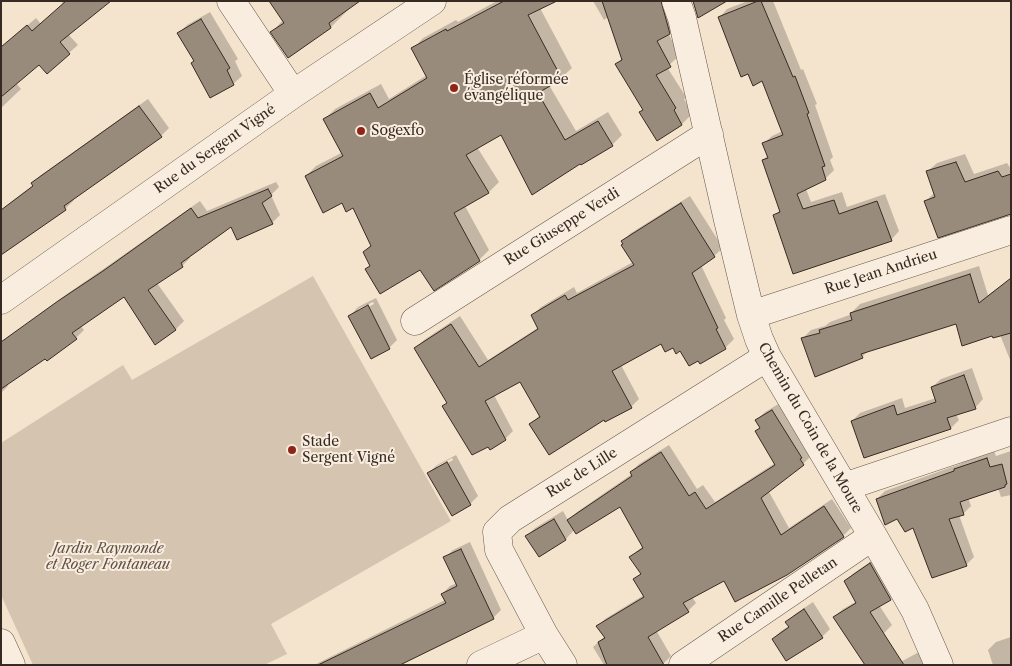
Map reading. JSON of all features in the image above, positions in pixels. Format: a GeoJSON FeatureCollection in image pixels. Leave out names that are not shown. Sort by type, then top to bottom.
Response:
{"type":"FeatureCollection","features":[{"type":"Feature","properties":{"kind":"street"},"geometry":{"type":"LineString","coordinates":[[231,1],[293,94]]}},
{"type":"Feature","properties":{"kind":"street","name":"Rue du Sergent Vigné"},"geometry":{"type":"LineString","coordinates":[[1,300],[293,94],[432,1]]}},
{"type":"Feature","properties":{"kind":"street","name":"Chemin du Coin de la Moure"},"geometry":{"type":"LineString","coordinates":[[676,1],[682,18],[751,314],[766,358],[873,536],[915,610],[939,665]]}},
{"type":"Feature","properties":{"kind":"street","name":"Rue Giuseppe Verdi"},"geometry":{"type":"LineString","coordinates":[[415,321],[709,134]]}},
{"type":"Feature","properties":{"kind":"street","name":"Rue Jean Andrieu"},"geometry":{"type":"LineString","coordinates":[[751,314],[1011,230]]}},
{"type":"Feature","properties":{"kind":"street","name":"Rue de Lille"},"geometry":{"type":"LineString","coordinates":[[544,635],[499,550],[497,532],[510,519],[766,358]]}},
{"type":"Feature","properties":{"kind":"street"},"geometry":{"type":"LineString","coordinates":[[844,487],[1011,431]]}},
{"type":"Feature","properties":{"kind":"street","name":"Rue Camille Pelletan"},"geometry":{"type":"LineString","coordinates":[[683,665],[873,536]]}},
{"type":"Feature","properties":{"kind":"street"},"geometry":{"type":"LineString","coordinates":[[481,665],[544,635],[563,665]]}},
{"type":"Feature","properties":{"kind":"street"},"geometry":{"type":"LineString","coordinates":[[1,642],[10,665]]}},
{"type":"Feature","properties":{"kind":"green space","name":"Jardin Raymonde et Roger Fontaneau"},"geometry":{"type":"Polygon","coordinates":[[[313,276],[451,521],[271,624],[287,654],[264,665],[33,665],[1,595],[1,443],[123,365],[132,380],[313,276]]]}},
{"type":"Feature","properties":{"kind":"building"},"geometry":{"type":"Polygon","coordinates":[[[66,1],[111,1],[60,42],[70,54],[47,74],[39,65],[1,97],[1,47],[27,25],[32,31],[66,1]]]}},
{"type":"Feature","properties":{"kind":"building"},"geometry":{"type":"Polygon","coordinates":[[[269,1],[360,1],[329,23],[331,28],[288,58],[270,32],[284,23],[269,1]]]}},
{"type":"Feature","properties":{"kind":"building"},"geometry":{"type":"Polygon","coordinates":[[[504,1],[557,1],[528,15],[562,79],[538,93],[565,140],[598,121],[613,146],[580,164],[532,195],[501,135],[466,155],[489,193],[454,213],[480,261],[434,291],[420,270],[380,294],[365,269],[370,266],[363,252],[371,246],[353,208],[346,212],[342,203],[323,213],[305,176],[343,156],[323,119],[370,93],[378,108],[427,78],[411,48],[504,1]]]}},
{"type":"Feature","properties":{"kind":"building"},"geometry":{"type":"Polygon","coordinates":[[[602,1],[661,1],[670,34],[657,41],[671,67],[656,75],[676,108],[674,110],[682,125],[657,141],[639,112],[643,110],[615,64],[622,60],[602,1]]]}},
{"type":"Feature","properties":{"kind":"building"},"geometry":{"type":"Polygon","coordinates":[[[693,1],[727,1],[698,18],[693,1]]]}},
{"type":"Feature","properties":{"kind":"building"},"geometry":{"type":"Polygon","coordinates":[[[761,1],[793,77],[795,76],[809,113],[807,114],[825,166],[822,167],[826,180],[797,194],[803,209],[834,200],[839,214],[877,201],[892,241],[793,274],[773,215],[780,212],[762,160],[768,158],[762,143],[783,135],[762,81],[753,86],[748,74],[741,77],[718,17],[761,1]]]}},
{"type":"Feature","properties":{"kind":"building"},"geometry":{"type":"Polygon","coordinates":[[[201,19],[230,68],[227,70],[234,85],[210,98],[191,63],[194,61],[177,33],[201,19]]]}},
{"type":"Feature","properties":{"kind":"building"},"geometry":{"type":"Polygon","coordinates":[[[139,106],[162,137],[64,206],[66,210],[1,255],[1,210],[33,186],[31,183],[139,106]]]}},
{"type":"Feature","properties":{"kind":"building"},"geometry":{"type":"Polygon","coordinates":[[[956,162],[965,182],[998,171],[1002,177],[1011,174],[1011,214],[938,238],[924,201],[935,197],[926,171],[956,162]]]}},
{"type":"Feature","properties":{"kind":"building"},"geometry":{"type":"Polygon","coordinates":[[[268,189],[272,196],[262,203],[273,224],[237,240],[231,227],[181,263],[183,267],[148,290],[176,330],[155,345],[124,297],[72,333],[77,339],[47,361],[45,359],[1,389],[1,342],[191,208],[198,218],[268,189]]]}},
{"type":"Feature","properties":{"kind":"building"},"geometry":{"type":"Polygon","coordinates":[[[681,203],[715,257],[692,273],[726,349],[700,364],[698,361],[689,366],[680,351],[676,354],[673,348],[665,352],[661,344],[612,371],[632,408],[605,422],[604,420],[549,455],[529,424],[540,417],[520,382],[485,401],[506,440],[490,450],[488,447],[472,455],[442,406],[447,403],[414,348],[451,324],[479,367],[538,329],[531,315],[565,295],[568,300],[634,265],[621,245],[623,244],[621,241],[681,203]]]}},
{"type":"Feature","properties":{"kind":"building"},"geometry":{"type":"Polygon","coordinates":[[[970,274],[979,303],[1011,278],[1011,333],[993,338],[992,336],[962,346],[956,324],[861,354],[863,358],[815,377],[801,338],[820,333],[819,330],[852,320],[850,313],[970,274]]]}},
{"type":"Feature","properties":{"kind":"building"},"geometry":{"type":"Polygon","coordinates":[[[368,305],[390,349],[371,359],[348,316],[368,305]]]}},
{"type":"Feature","properties":{"kind":"building"},"geometry":{"type":"Polygon","coordinates":[[[964,375],[976,409],[947,418],[951,429],[864,458],[851,421],[894,405],[897,415],[936,402],[931,387],[964,375]]]}},
{"type":"Feature","properties":{"kind":"building"},"geometry":{"type":"Polygon","coordinates":[[[772,410],[802,458],[800,459],[804,465],[761,498],[781,535],[824,506],[844,537],[787,575],[735,602],[724,581],[683,603],[689,612],[648,637],[664,665],[607,665],[598,642],[605,638],[596,626],[644,597],[633,579],[641,574],[629,557],[643,548],[620,507],[576,534],[567,520],[632,476],[630,472],[661,452],[689,496],[695,492],[706,509],[775,465],[755,431],[760,428],[755,420],[772,410]]]}},
{"type":"Feature","properties":{"kind":"building"},"geometry":{"type":"Polygon","coordinates":[[[987,458],[990,467],[1002,464],[1007,484],[1005,487],[960,502],[964,515],[949,519],[967,566],[932,578],[913,528],[905,532],[897,519],[885,525],[876,499],[987,458]]]}},
{"type":"Feature","properties":{"kind":"building"},"geometry":{"type":"Polygon","coordinates":[[[447,462],[471,505],[452,516],[427,473],[447,462]]]}},
{"type":"Feature","properties":{"kind":"building"},"geometry":{"type":"Polygon","coordinates":[[[554,519],[566,540],[539,557],[525,536],[554,519]]]}},
{"type":"Feature","properties":{"kind":"building"},"geometry":{"type":"Polygon","coordinates":[[[461,549],[494,619],[400,665],[318,665],[446,603],[441,594],[457,586],[443,557],[461,549]]]}},
{"type":"Feature","properties":{"kind":"building"},"geometry":{"type":"Polygon","coordinates":[[[870,563],[891,600],[870,612],[904,665],[865,665],[833,617],[856,603],[844,581],[870,563]]]}},
{"type":"Feature","properties":{"kind":"building"},"geometry":{"type":"Polygon","coordinates":[[[804,609],[823,638],[786,661],[772,639],[789,627],[785,622],[804,609]]]}},
{"type":"Feature","properties":{"kind":"place","name":"Église réformée évangélique"},"geometry":{"type":"Point","coordinates":[454,88]}},
{"type":"Feature","properties":{"kind":"place","name":"Sogexfo"},"geometry":{"type":"Point","coordinates":[361,131]}},
{"type":"Feature","properties":{"kind":"place","name":"Stade Sergent Vigné"},"geometry":{"type":"Point","coordinates":[292,450]}}]}
